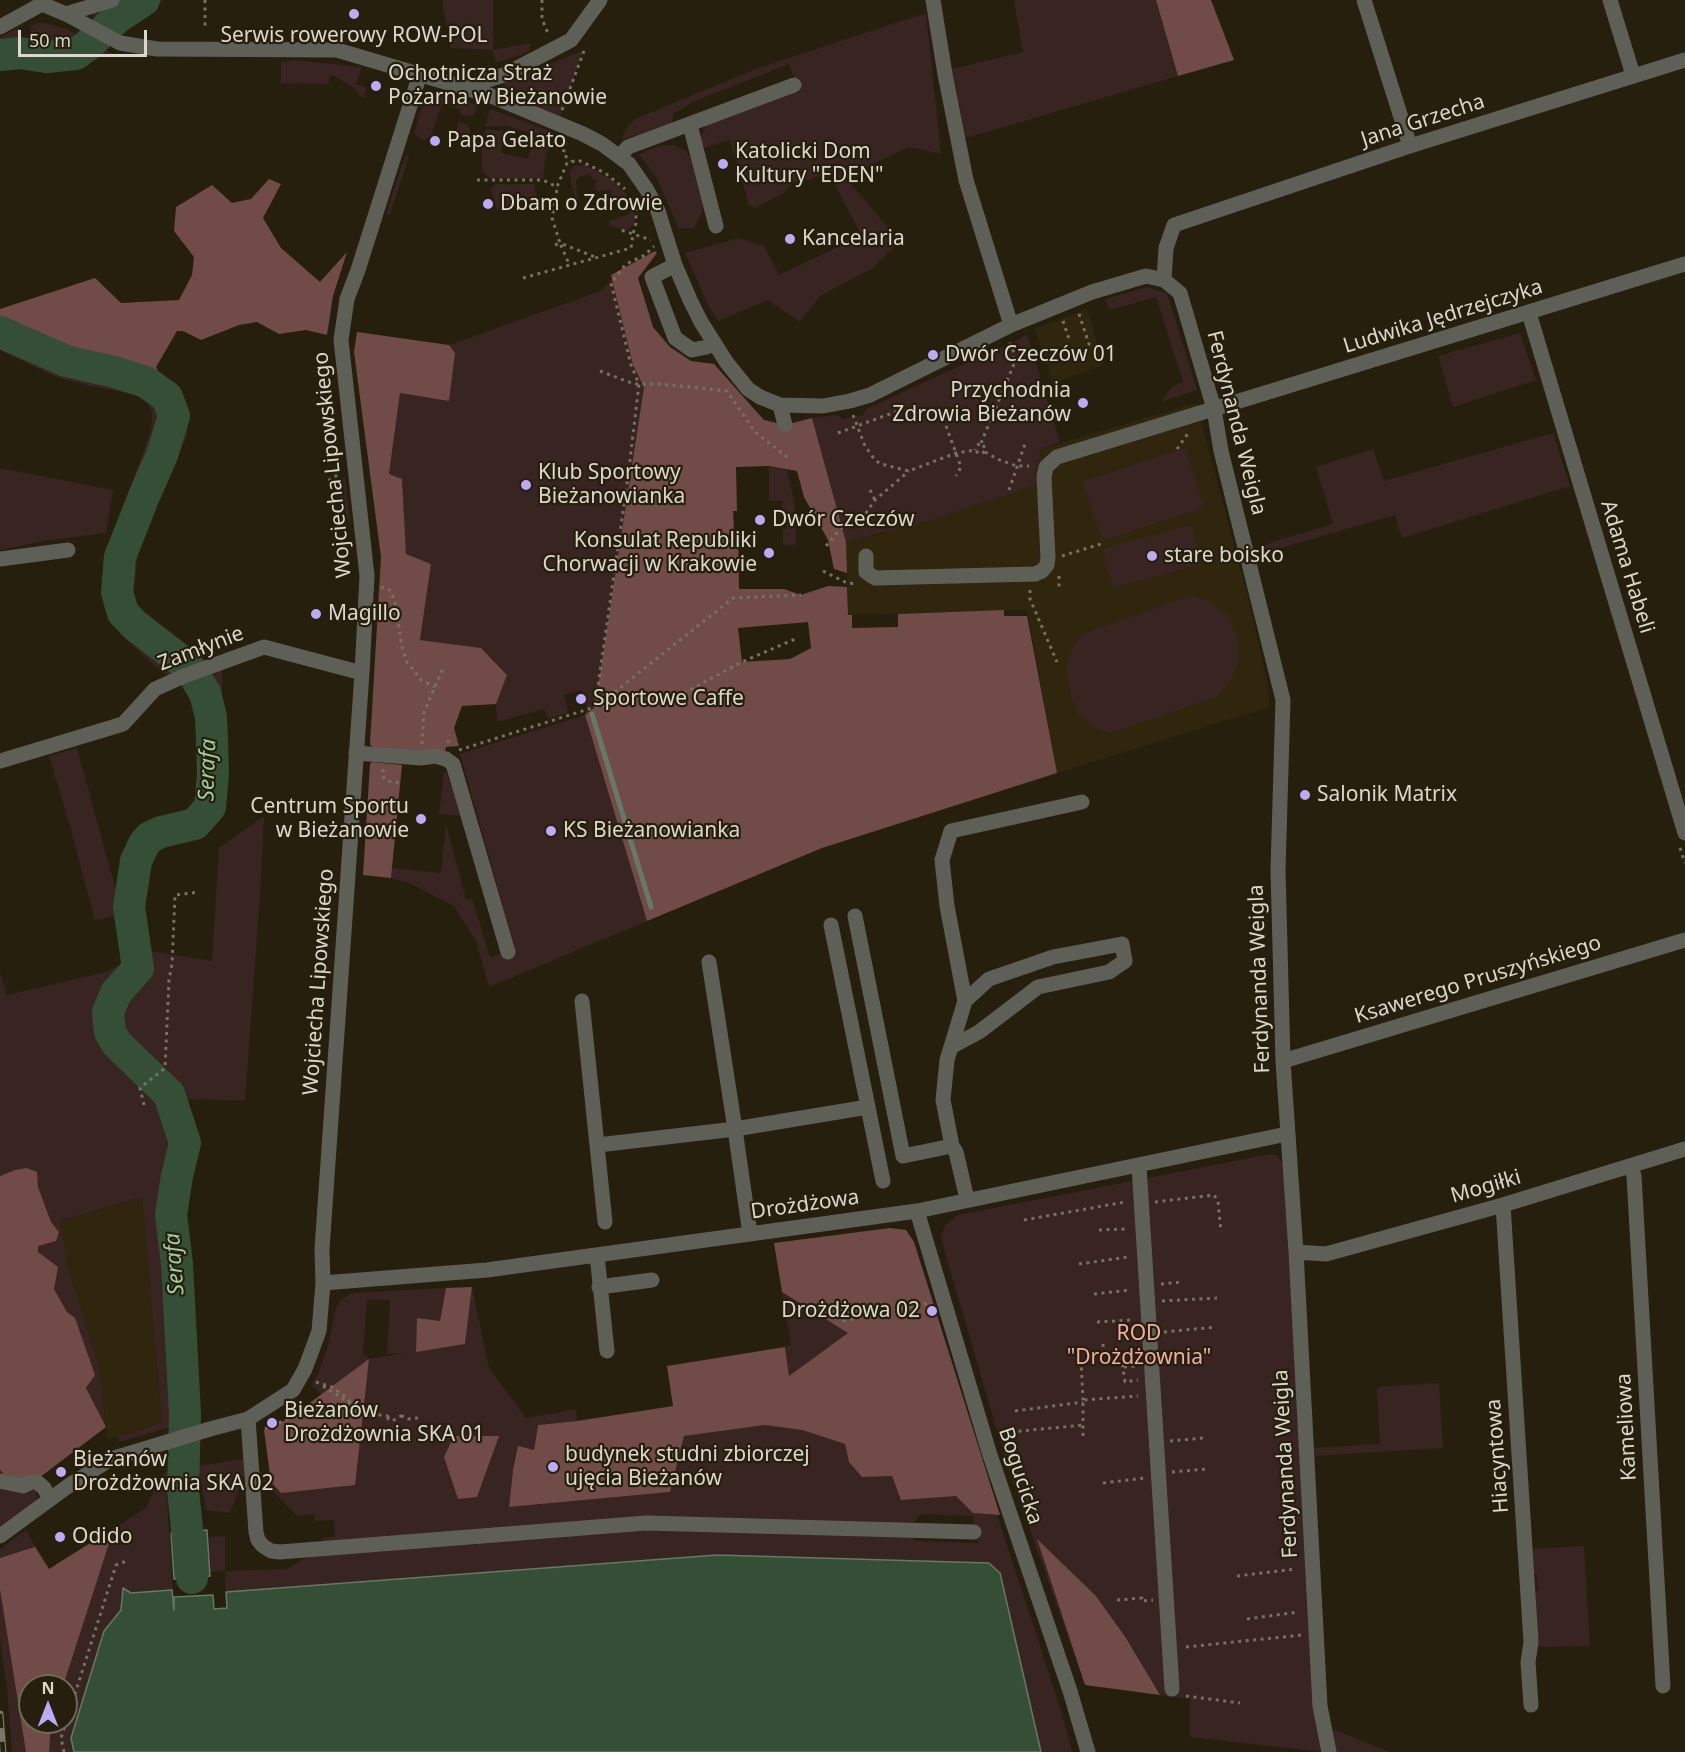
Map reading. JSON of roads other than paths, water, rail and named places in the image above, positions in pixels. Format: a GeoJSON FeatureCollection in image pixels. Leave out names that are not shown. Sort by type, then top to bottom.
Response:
{"type":"FeatureCollection","features":[{"type":"Feature","properties":{"kind":"street"},"geometry":{"type":"LineString","coordinates":[[66,14],[112,0]]}},
{"type":"Feature","properties":{"kind":"street"},"geometry":{"type":"LineString","coordinates":[[464,87],[504,75],[571,40],[600,0]]}},
{"type":"Feature","properties":{"kind":"street"},"geometry":{"type":"LineString","coordinates":[[933,0],[966,180],[1007,327]]}},
{"type":"Feature","properties":{"kind":"street"},"geometry":{"type":"LineString","coordinates":[[1364,0],[1410,147]]}},
{"type":"Feature","properties":{"kind":"street"},"geometry":{"type":"LineString","coordinates":[[1610,0],[1634,75]]}},
{"type":"Feature","properties":{"kind":"street"},"geometry":{"type":"LineString","coordinates":[[0,27],[42,2],[120,43],[157,49],[337,50],[489,95],[583,134],[620,156],[637,174],[658,211],[675,265],[701,322],[727,363],[748,389],[780,405],[823,406],[870,395],[1007,327],[1092,292],[1146,276],[1164,280]]}},
{"type":"Feature","properties":{"kind":"street","name":"Jana Grzecha"},"geometry":{"type":"LineString","coordinates":[[1164,280],[1166,248],[1174,225],[1685,60]]}},
{"type":"Feature","properties":{"kind":"street","name":"Wojciecha Lipowskiego"},"geometry":{"type":"LineString","coordinates":[[0,1536],[50,1499],[111,1459],[248,1419],[293,1390],[305,1369],[319,1331],[323,1227],[362,673],[366,562],[341,340],[347,298],[420,74]]}},
{"type":"Feature","properties":{"kind":"street"},"geometry":{"type":"LineString","coordinates":[[620,156],[628,147],[794,85]]}},
{"type":"Feature","properties":{"kind":"street"},"geometry":{"type":"LineString","coordinates":[[690,125],[716,226]]}},
{"type":"Feature","properties":{"kind":"street","name":"Ludwika Jędrzejczyka"},"geometry":{"type":"LineString","coordinates":[[866,556],[866,572],[875,578],[1035,574],[1047,565],[1044,477],[1046,467],[1057,457],[1685,264]]}},
{"type":"Feature","properties":{"kind":"street"},"geometry":{"type":"LineString","coordinates":[[675,265],[652,277],[675,338],[692,350],[707,347],[714,342]]}},
{"type":"Feature","properties":{"kind":"street","name":"Ferdynanda Weigla"},"geometry":{"type":"LineString","coordinates":[[1164,280],[1180,293],[1214,409],[1219,442],[1283,700],[1278,870],[1283,1061],[1296,1252],[1320,1706],[1329,1752]]}},
{"type":"Feature","properties":{"kind":"street","name":"Adama Habeli"},"geometry":{"type":"LineString","coordinates":[[1529,313],[1644,710],[1685,833]]}},
{"type":"Feature","properties":{"kind":"street"},"geometry":{"type":"LineString","coordinates":[[780,405],[785,425]]}},
{"type":"Feature","properties":{"kind":"street"},"geometry":{"type":"LineString","coordinates":[[0,559],[68,550]]}},
{"type":"Feature","properties":{"kind":"street","name":"Zamłynie"},"geometry":{"type":"LineString","coordinates":[[0,761],[123,724],[155,689],[184,675],[264,647],[362,673]]}},
{"type":"Feature","properties":{"kind":"street"},"geometry":{"type":"LineString","coordinates":[[356,753],[420,758],[435,756],[453,764],[508,951]]}},
{"type":"Feature","properties":{"kind":"street"},"geometry":{"type":"LineString","coordinates":[[967,1199],[957,1152],[952,1146],[943,1100],[947,1060],[965,1001],[947,906],[942,860],[951,831],[1082,802]]}},
{"type":"Feature","properties":{"kind":"street"},"geometry":{"type":"LineString","coordinates":[[855,916],[903,1156],[952,1146]]}},
{"type":"Feature","properties":{"kind":"street"},"geometry":{"type":"LineString","coordinates":[[831,925],[883,1181]]}},
{"type":"Feature","properties":{"kind":"street","name":"Ksawerego Pruszyńskiego"},"geometry":{"type":"LineString","coordinates":[[1283,1061],[1685,940]]}},
{"type":"Feature","properties":{"kind":"street"},"geometry":{"type":"LineString","coordinates":[[951,1047],[979,1032],[1038,987],[1109,972],[1125,961],[1122,944],[1053,957],[989,979],[965,1001]]}},
{"type":"Feature","properties":{"kind":"street"},"geometry":{"type":"LineString","coordinates":[[709,962],[750,1234]]}},
{"type":"Feature","properties":{"kind":"street"},"geometry":{"type":"LineString","coordinates":[[582,1001],[605,1222]]}},
{"type":"Feature","properties":{"kind":"street"},"geometry":{"type":"LineString","coordinates":[[598,1145],[735,1129],[868,1107]]}},
{"type":"Feature","properties":{"kind":"street","name":"Drożdżowa"},"geometry":{"type":"LineString","coordinates":[[322,1283],[487,1270],[917,1211],[1287,1134]]}},
{"type":"Feature","properties":{"kind":"street","name":"Mogiłki"},"geometry":{"type":"LineString","coordinates":[[1296,1252],[1326,1254],[1685,1149]]}},
{"type":"Feature","properties":{"kind":"street"},"geometry":{"type":"LineString","coordinates":[[1139,1166],[1172,1689]]}},
{"type":"Feature","properties":{"kind":"street","name":"Kameliowa"},"geometry":{"type":"LineString","coordinates":[[1630,1166],[1634,1176],[1664,1686]]}},
{"type":"Feature","properties":{"kind":"street","name":"Hiacyntowa"},"geometry":{"type":"LineString","coordinates":[[1503,1204],[1531,1642],[1528,1662],[1530,1705]]}},
{"type":"Feature","properties":{"kind":"street","name":"Bogucicka"},"geometry":{"type":"LineString","coordinates":[[917,1211],[989,1452],[1070,1691],[1088,1752]]}},
{"type":"Feature","properties":{"kind":"street"},"geometry":{"type":"LineString","coordinates":[[597,1255],[607,1351]]}},
{"type":"Feature","properties":{"kind":"street"},"geometry":{"type":"LineString","coordinates":[[599,1287],[652,1280]]}},
{"type":"Feature","properties":{"kind":"street"},"geometry":{"type":"LineString","coordinates":[[248,1419],[256,1532],[258,1540],[271,1551],[646,1523],[974,1533]]}},
{"type":"Feature","properties":{"kind":"street"},"geometry":{"type":"LineString","coordinates":[[0,1481],[23,1486],[37,1482],[44,1488],[50,1499]]}},
{"type":"Feature","properties":{"kind":"waterway","name":"Serafa"},"geometry":{"type":"LineString","coordinates":[[0,55],[20,53],[46,57],[76,54],[118,17],[144,0]]}},
{"type":"Feature","properties":{"kind":"waterway","name":"Serafa"},"geometry":{"type":"LineString","coordinates":[[0,332],[66,361],[146,382],[167,397],[174,416],[162,455],[120,557],[117,592],[123,613],[136,626],[189,667],[205,693],[211,717],[213,774],[210,807],[195,824],[161,832],[150,837],[144,844],[136,861],[129,907],[138,968],[116,993],[108,1012],[110,1032],[117,1044],[169,1094],[185,1143],[171,1215],[177,1264],[185,1414],[183,1490],[192,1578]]}},
{"type":"Feature","properties":{"kind":"waterway"},"geometry":{"type":"LineString","coordinates":[[592,714],[651,907]]}},
{"type":"Feature","properties":{"kind":"railway"},"geometry":{"type":"LineString","coordinates":[[0,1714],[3,1752]]}},
{"type":"Feature","properties":{"kind":"place","name":"Serwis rowerowy ROW-POL"},"geometry":{"type":"Point","coordinates":[354,14]}},
{"type":"Feature","properties":{"kind":"place","name":"Ochotnicza Straż Pożarna w Bieżanowie"},"geometry":{"type":"Point","coordinates":[376,86]}},
{"type":"Feature","properties":{"kind":"place","name":"Papa Gelato"},"geometry":{"type":"Point","coordinates":[435,141]}},
{"type":"Feature","properties":{"kind":"place","name":"Katolicki Dom Kultury \"EDEN\""},"geometry":{"type":"Point","coordinates":[723,164]}},
{"type":"Feature","properties":{"kind":"place","name":"Dbam o Zdrowie"},"geometry":{"type":"Point","coordinates":[488,204]}},
{"type":"Feature","properties":{"kind":"place","name":"Kancelaria"},"geometry":{"type":"Point","coordinates":[790,239]}},
{"type":"Feature","properties":{"kind":"place","name":"Dwór Czeczów 01"},"geometry":{"type":"Point","coordinates":[933,355]}},
{"type":"Feature","properties":{"kind":"place","name":"Przychodnia Zdrowia Bieżanów"},"geometry":{"type":"Point","coordinates":[1083,403]}},
{"type":"Feature","properties":{"kind":"place","name":"Klub Sportowy Bieżanowianka"},"geometry":{"type":"Point","coordinates":[526,485]}},
{"type":"Feature","properties":{"kind":"place","name":"Dwór Czeczów"},"geometry":{"type":"Point","coordinates":[760,520]}},
{"type":"Feature","properties":{"kind":"place","name":"Konsulat Republiki Chorwacji w Krakowie"},"geometry":{"type":"Point","coordinates":[769,553]}},
{"type":"Feature","properties":{"kind":"place","name":"stare boisko"},"geometry":{"type":"Point","coordinates":[1152,556]}},
{"type":"Feature","properties":{"kind":"place","name":"Magillo"},"geometry":{"type":"Point","coordinates":[316,614]}},
{"type":"Feature","properties":{"kind":"place","name":"Sportowe Caffe"},"geometry":{"type":"Point","coordinates":[581,699]}},
{"type":"Feature","properties":{"kind":"place","name":"Salonik Matrix"},"geometry":{"type":"Point","coordinates":[1305,795]}},
{"type":"Feature","properties":{"kind":"place","name":"Centrum Sportu w Bieżanowie"},"geometry":{"type":"Point","coordinates":[421,819]}},
{"type":"Feature","properties":{"kind":"place","name":"KS Bieżanowianka"},"geometry":{"type":"Point","coordinates":[551,831]}},
{"type":"Feature","properties":{"kind":"place","name":"Drożdżowa 02"},"geometry":{"type":"Point","coordinates":[932,1311]}},
{"type":"Feature","properties":{"kind":"place","name":"Bieżanów Drożdżownia SKA 01"},"geometry":{"type":"Point","coordinates":[272,1423]}},
{"type":"Feature","properties":{"kind":"place","name":"budynek studni zbiorczej ujęcia Bieżanów"},"geometry":{"type":"Point","coordinates":[553,1467]}},
{"type":"Feature","properties":{"kind":"place","name":"Bieżanów Drożdżownia SKA 02"},"geometry":{"type":"Point","coordinates":[61,1472]}},
{"type":"Feature","properties":{"kind":"place","name":"Odido"},"geometry":{"type":"Point","coordinates":[60,1537]}},
{"type":"Feature","properties":{"kind":"park label","name":"ROD \"Drożdżownia\""},"geometry":{"type":"Point","coordinates":[1139,1346]}}]}
